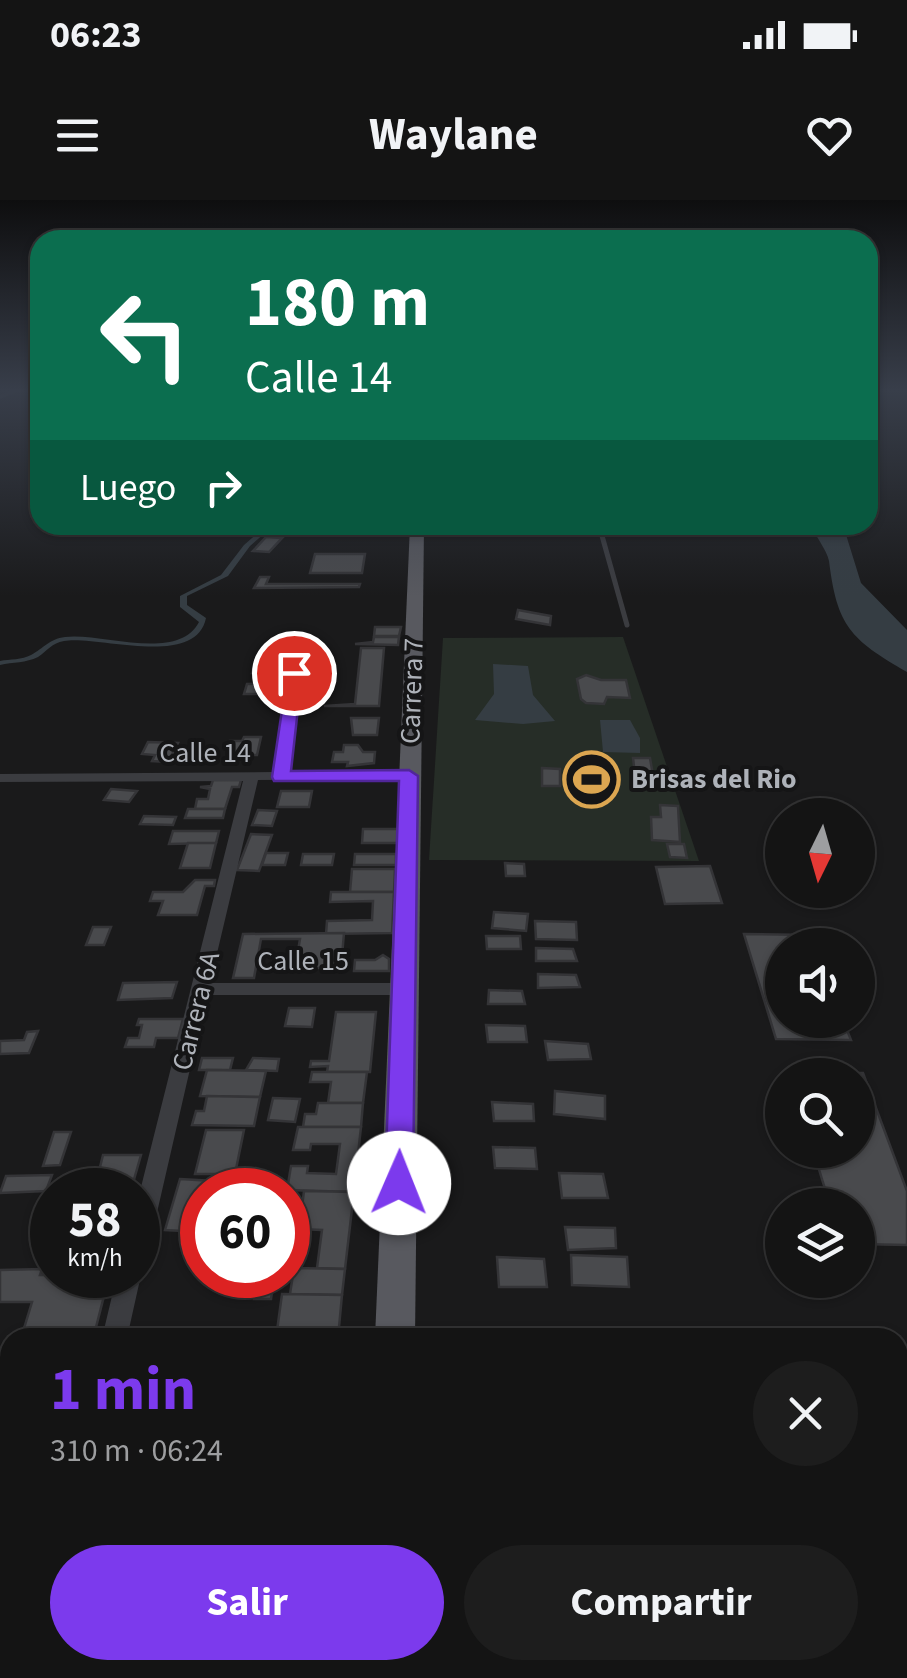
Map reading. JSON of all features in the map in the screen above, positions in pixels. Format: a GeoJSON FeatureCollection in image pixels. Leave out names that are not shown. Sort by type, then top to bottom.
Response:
{"type":"FeatureCollection","features":[{"type":"Feature","properties":{"kind":"main road","name":"Carrera 7"},"geometry":{"type":"LineString","coordinates":[[395,1328],[417,535]]}},
{"type":"Feature","properties":{"kind":"street"},"geometry":{"type":"LineString","coordinates":[[281,777],[294,673]]}},
{"type":"Feature","properties":{"kind":"street","name":"Calle 14"},"geometry":{"type":"LineString","coordinates":[[0,778],[409,776]]}},
{"type":"Feature","properties":{"kind":"street","name":"Carrera 6A"},"geometry":{"type":"LineString","coordinates":[[157,1168],[252,778]]}},
{"type":"Feature","properties":{"kind":"street","name":"Calle 15"},"geometry":{"type":"LineString","coordinates":[[202,988],[404,989]]}},
{"type":"Feature","properties":{"kind":"street"},"geometry":{"type":"LineString","coordinates":[[117,1328],[124,1298]]}},
{"type":"Feature","properties":{"kind":"lane"},"geometry":{"type":"LineString","coordinates":[[602,535],[627,625]]}},
{"type":"Feature","properties":{"kind":"shaded area"},"geometry":{"type":"Polygon","coordinates":[[[256,535],[263,535],[228,576],[187,596],[187,605],[206,618],[198,633],[184,642],[144,646],[64,641],[33,659],[0,665],[0,661],[27,657],[65,637],[157,643],[189,634],[199,622],[180,607],[180,596],[221,575],[256,535]]]}},
{"type":"Feature","properties":{"kind":"shaded area"},"geometry":{"type":"Polygon","coordinates":[[[816,535],[846,535],[861,583],[907,630],[907,672],[859,640],[850,628],[837,601],[828,557],[816,535]]]}},
{"type":"Feature","properties":{"kind":"shaded area"},"geometry":{"type":"Polygon","coordinates":[[[623,637],[699,861],[429,860],[443,638],[623,637]]]}},
{"type":"Feature","properties":{"kind":"shaded area"},"geometry":{"type":"Polygon","coordinates":[[[493,664],[528,666],[533,695],[555,721],[523,724],[475,720],[494,694],[493,664]]]}},
{"type":"Feature","properties":{"kind":"shaded area"},"geometry":{"type":"Polygon","coordinates":[[[600,720],[630,720],[640,738],[640,753],[603,752],[600,720]]]}},
{"type":"Feature","properties":{"kind":"building"},"geometry":{"type":"Polygon","coordinates":[[[266,537],[282,538],[269,552],[253,551],[266,537]]]}},
{"type":"Feature","properties":{"kind":"building"},"geometry":{"type":"Polygon","coordinates":[[[315,554],[365,554],[362,573],[310,573],[315,554]]]}},
{"type":"Feature","properties":{"kind":"building"},"geometry":{"type":"Polygon","coordinates":[[[260,577],[269,577],[266,584],[360,584],[254,588],[260,577]]]}},
{"type":"Feature","properties":{"kind":"building"},"geometry":{"type":"Polygon","coordinates":[[[518,610],[551,616],[550,625],[516,619],[518,610]]]}},
{"type":"Feature","properties":{"kind":"building"},"geometry":{"type":"Polygon","coordinates":[[[375,627],[401,627],[399,636],[374,636],[375,627]]]}},
{"type":"Feature","properties":{"kind":"building"},"geometry":{"type":"Polygon","coordinates":[[[374,637],[399,637],[398,645],[355,644],[373,642],[374,637]]]}},
{"type":"Feature","properties":{"kind":"building"},"geometry":{"type":"Polygon","coordinates":[[[361,648],[384,648],[379,706],[324,706],[355,704],[361,648]]]}},
{"type":"Feature","properties":{"kind":"building"},"geometry":{"type":"Polygon","coordinates":[[[256,661],[280,661],[277,673],[252,673],[256,661]]]}},
{"type":"Feature","properties":{"kind":"building"},"geometry":{"type":"Polygon","coordinates":[[[586,675],[601,680],[626,680],[630,698],[607,697],[604,704],[586,703],[581,699],[577,679],[586,675]]]}},
{"type":"Feature","properties":{"kind":"building"},"geometry":{"type":"Polygon","coordinates":[[[274,683],[272,694],[244,694],[247,684],[274,683]]]}},
{"type":"Feature","properties":{"kind":"building"},"geometry":{"type":"Polygon","coordinates":[[[351,718],[379,718],[377,735],[353,735],[351,718]]]}},
{"type":"Feature","properties":{"kind":"building"},"geometry":{"type":"Polygon","coordinates":[[[244,737],[261,737],[257,755],[230,755],[230,741],[242,741],[244,737]]]}},
{"type":"Feature","properties":{"kind":"building"},"geometry":{"type":"Polygon","coordinates":[[[148,742],[178,743],[168,762],[152,761],[155,755],[142,754],[148,742]]]}},
{"type":"Feature","properties":{"kind":"building"},"geometry":{"type":"Polygon","coordinates":[[[344,745],[358,745],[363,752],[375,752],[374,763],[347,766],[348,762],[332,762],[334,752],[343,752],[344,745]]]}},
{"type":"Feature","properties":{"kind":"building"},"geometry":{"type":"Polygon","coordinates":[[[633,758],[650,758],[653,775],[635,775],[633,758]]]}},
{"type":"Feature","properties":{"kind":"building"},"geometry":{"type":"Polygon","coordinates":[[[542,768],[560,769],[560,786],[542,786],[542,768]]]}},
{"type":"Feature","properties":{"kind":"building"},"geometry":{"type":"Polygon","coordinates":[[[213,780],[241,780],[239,787],[232,787],[225,809],[195,809],[197,799],[208,799],[210,789],[200,787],[211,786],[213,780]]]}},
{"type":"Feature","properties":{"kind":"building"},"geometry":{"type":"Polygon","coordinates":[[[111,789],[137,791],[129,802],[104,800],[111,789]]]}},
{"type":"Feature","properties":{"kind":"building"},"geometry":{"type":"Polygon","coordinates":[[[281,791],[312,791],[309,807],[277,807],[281,791]]]}},
{"type":"Feature","properties":{"kind":"building"},"geometry":{"type":"Polygon","coordinates":[[[660,805],[678,806],[680,842],[652,840],[651,817],[661,817],[660,805]]]}},
{"type":"Feature","properties":{"kind":"building"},"geometry":{"type":"Polygon","coordinates":[[[188,809],[225,809],[223,818],[185,818],[188,809]]]}},
{"type":"Feature","properties":{"kind":"building"},"geometry":{"type":"Polygon","coordinates":[[[258,810],[277,811],[272,826],[252,825],[258,810]]]}},
{"type":"Feature","properties":{"kind":"building"},"geometry":{"type":"Polygon","coordinates":[[[144,816],[176,817],[173,825],[140,824],[144,816]]]}},
{"type":"Feature","properties":{"kind":"building"},"geometry":{"type":"Polygon","coordinates":[[[363,829],[398,829],[397,843],[362,843],[363,829]]]}},
{"type":"Feature","properties":{"kind":"building"},"geometry":{"type":"Polygon","coordinates":[[[173,831],[219,831],[216,843],[169,844],[173,831]]]}},
{"type":"Feature","properties":{"kind":"building"},"geometry":{"type":"Polygon","coordinates":[[[251,834],[272,835],[259,871],[237,870],[251,834]]]}},
{"type":"Feature","properties":{"kind":"building"},"geometry":{"type":"Polygon","coordinates":[[[188,843],[216,843],[210,868],[180,868],[188,843]]]}},
{"type":"Feature","properties":{"kind":"building"},"geometry":{"type":"Polygon","coordinates":[[[667,844],[684,844],[687,858],[670,857],[667,844]]]}},
{"type":"Feature","properties":{"kind":"building"},"geometry":{"type":"Polygon","coordinates":[[[266,853],[288,853],[285,865],[262,865],[266,853]]]}},
{"type":"Feature","properties":{"kind":"building"},"geometry":{"type":"Polygon","coordinates":[[[303,854],[334,854],[332,865],[301,865],[303,854]]]}},
{"type":"Feature","properties":{"kind":"building"},"geometry":{"type":"Polygon","coordinates":[[[355,854],[396,854],[396,865],[354,865],[355,854]]]}},
{"type":"Feature","properties":{"kind":"building"},"geometry":{"type":"Polygon","coordinates":[[[505,863],[524,864],[525,876],[506,876],[505,863]]]}},
{"type":"Feature","properties":{"kind":"building"},"geometry":{"type":"Polygon","coordinates":[[[710,866],[722,903],[665,904],[656,867],[710,866]]]}},
{"type":"Feature","properties":{"kind":"building"},"geometry":{"type":"Polygon","coordinates":[[[352,869],[395,869],[394,892],[350,892],[352,869]]]}},
{"type":"Feature","properties":{"kind":"building"},"geometry":{"type":"Polygon","coordinates":[[[195,880],[215,880],[214,886],[205,886],[197,915],[158,915],[163,901],[150,901],[153,892],[183,892],[195,880]]]}},
{"type":"Feature","properties":{"kind":"building"},"geometry":{"type":"Polygon","coordinates":[[[331,892],[394,892],[392,933],[326,934],[327,921],[372,920],[373,901],[330,902],[331,892]]]}},
{"type":"Feature","properties":{"kind":"building"},"geometry":{"type":"Polygon","coordinates":[[[494,912],[528,914],[526,931],[492,928],[494,912]]]}},
{"type":"Feature","properties":{"kind":"building"},"geometry":{"type":"Polygon","coordinates":[[[535,921],[576,922],[577,940],[536,939],[535,921]]]}},
{"type":"Feature","properties":{"kind":"building"},"geometry":{"type":"Polygon","coordinates":[[[93,927],[111,927],[104,945],[86,945],[93,927]]]}},
{"type":"Feature","properties":{"kind":"building"},"geometry":{"type":"Polygon","coordinates":[[[344,933],[341,968],[295,968],[300,939],[261,939],[254,978],[233,978],[243,934],[344,933]]]}},
{"type":"Feature","properties":{"kind":"building"},"geometry":{"type":"Polygon","coordinates":[[[744,934],[765,934],[765,1003],[744,934]]]}},
{"type":"Feature","properties":{"kind":"building"},"geometry":{"type":"Polygon","coordinates":[[[486,936],[520,936],[521,949],[487,949],[486,936]]]}},
{"type":"Feature","properties":{"kind":"building"},"geometry":{"type":"Polygon","coordinates":[[[536,948],[573,949],[577,961],[536,961],[536,948]]]}},
{"type":"Feature","properties":{"kind":"building"},"geometry":{"type":"Polygon","coordinates":[[[383,955],[389,959],[389,971],[354,971],[355,960],[375,960],[383,955]]]}},
{"type":"Feature","properties":{"kind":"building"},"geometry":{"type":"Polygon","coordinates":[[[538,974],[576,975],[580,987],[538,988],[538,974]]]}},
{"type":"Feature","properties":{"kind":"building"},"geometry":{"type":"Polygon","coordinates":[[[177,982],[172,998],[118,1000],[123,983],[177,982]]]}},
{"type":"Feature","properties":{"kind":"building"},"geometry":{"type":"Polygon","coordinates":[[[489,990],[522,991],[525,1004],[488,1004],[489,990]]]}},
{"type":"Feature","properties":{"kind":"building"},"geometry":{"type":"Polygon","coordinates":[[[289,1008],[315,1008],[312,1027],[285,1026],[289,1008]]]}},
{"type":"Feature","properties":{"kind":"building"},"geometry":{"type":"Polygon","coordinates":[[[336,1012],[376,1012],[370,1072],[327,1072],[328,1066],[310,1067],[311,1061],[329,1061],[336,1012]]]}},
{"type":"Feature","properties":{"kind":"building"},"geometry":{"type":"Polygon","coordinates":[[[139,1019],[183,1019],[178,1038],[156,1038],[154,1047],[125,1047],[128,1038],[139,1038],[139,1019]]]}},
{"type":"Feature","properties":{"kind":"building"},"geometry":{"type":"Polygon","coordinates":[[[486,1025],[525,1026],[527,1042],[488,1042],[486,1025]]]}},
{"type":"Feature","properties":{"kind":"building"},"geometry":{"type":"Polygon","coordinates":[[[38,1031],[29,1053],[0,1054],[0,1041],[24,1040],[27,1032],[38,1031]]]}},
{"type":"Feature","properties":{"kind":"building"},"geometry":{"type":"Polygon","coordinates":[[[850,1038],[851,1040],[776,1039],[850,1038]]]}},
{"type":"Feature","properties":{"kind":"building"},"geometry":{"type":"Polygon","coordinates":[[[545,1041],[588,1044],[591,1059],[548,1060],[545,1041]]]}},
{"type":"Feature","properties":{"kind":"building"},"geometry":{"type":"Polygon","coordinates":[[[202,1058],[233,1058],[230,1070],[199,1070],[202,1058]]]}},
{"type":"Feature","properties":{"kind":"building"},"geometry":{"type":"Polygon","coordinates":[[[253,1058],[279,1059],[277,1071],[246,1070],[253,1058]]]}},
{"type":"Feature","properties":{"kind":"building"},"geometry":{"type":"Polygon","coordinates":[[[207,1070],[266,1071],[260,1097],[200,1096],[207,1070]]]}},
{"type":"Feature","properties":{"kind":"building"},"geometry":{"type":"Polygon","coordinates":[[[312,1072],[367,1072],[363,1103],[328,1103],[331,1082],[310,1082],[312,1072]]]}},
{"type":"Feature","properties":{"kind":"building"},"geometry":{"type":"Polygon","coordinates":[[[555,1091],[605,1096],[605,1119],[554,1114],[555,1091]]]}},
{"type":"Feature","properties":{"kind":"building"},"geometry":{"type":"Polygon","coordinates":[[[207,1096],[260,1097],[254,1126],[192,1125],[196,1111],[204,1111],[207,1096]]]}},
{"type":"Feature","properties":{"kind":"building"},"geometry":{"type":"Polygon","coordinates":[[[273,1098],[300,1099],[295,1122],[268,1120],[273,1098]]]}},
{"type":"Feature","properties":{"kind":"building"},"geometry":{"type":"Polygon","coordinates":[[[492,1102],[533,1104],[534,1121],[494,1121],[492,1102]]]}},
{"type":"Feature","properties":{"kind":"building"},"geometry":{"type":"Polygon","coordinates":[[[318,1103],[363,1103],[361,1127],[303,1127],[305,1114],[316,1114],[318,1103]]]}},
{"type":"Feature","properties":{"kind":"building"},"geometry":{"type":"Polygon","coordinates":[[[875,1105],[907,1191],[907,1245],[875,1244],[875,1188],[825,1188],[819,1168],[875,1168],[875,1105]]]}},
{"type":"Feature","properties":{"kind":"building"},"geometry":{"type":"Polygon","coordinates":[[[298,1127],[361,1127],[354,1192],[310,1191],[310,1173],[336,1174],[340,1144],[311,1144],[310,1150],[293,1150],[298,1127]]]}},
{"type":"Feature","properties":{"kind":"building"},"geometry":{"type":"Polygon","coordinates":[[[206,1130],[244,1130],[236,1168],[196,1168],[206,1130]]]}},
{"type":"Feature","properties":{"kind":"building"},"geometry":{"type":"Polygon","coordinates":[[[54,1132],[71,1132],[60,1165],[43,1166],[54,1132]]]}},
{"type":"Feature","properties":{"kind":"building"},"geometry":{"type":"Polygon","coordinates":[[[493,1147],[535,1148],[537,1169],[495,1168],[493,1147]]]}},
{"type":"Feature","properties":{"kind":"building"},"geometry":{"type":"Polygon","coordinates":[[[103,1155],[141,1155],[137,1168],[100,1168],[103,1155]]]}},
{"type":"Feature","properties":{"kind":"building"},"geometry":{"type":"Polygon","coordinates":[[[559,1173],[603,1174],[608,1198],[562,1198],[559,1173]]]}},
{"type":"Feature","properties":{"kind":"building"},"geometry":{"type":"Polygon","coordinates":[[[30,1175],[30,1192],[0,1193],[6,1176],[30,1175]]]}},
{"type":"Feature","properties":{"kind":"building"},"geometry":{"type":"Polygon","coordinates":[[[180,1179],[180,1231],[165,1230],[180,1179]]]}},
{"type":"Feature","properties":{"kind":"building"},"geometry":{"type":"Polygon","coordinates":[[[310,1191],[354,1192],[345,1269],[317,1268],[322,1230],[310,1229],[310,1191]]]}},
{"type":"Feature","properties":{"kind":"building"},"geometry":{"type":"Polygon","coordinates":[[[565,1227],[615,1228],[616,1248],[568,1250],[565,1227]]]}},
{"type":"Feature","properties":{"kind":"building"},"geometry":{"type":"Polygon","coordinates":[[[571,1255],[627,1257],[629,1287],[572,1285],[571,1255]]]}},
{"type":"Feature","properties":{"kind":"building"},"geometry":{"type":"Polygon","coordinates":[[[497,1257],[544,1259],[547,1287],[499,1287],[497,1257]]]}},
{"type":"Feature","properties":{"kind":"building"},"geometry":{"type":"Polygon","coordinates":[[[310,1268],[345,1269],[342,1295],[310,1294],[310,1268]]]}},
{"type":"Feature","properties":{"kind":"building"},"geometry":{"type":"Polygon","coordinates":[[[30,1269],[30,1298],[103,1298],[96,1328],[24,1328],[32,1302],[0,1302],[0,1270],[30,1269]]]}},
{"type":"Feature","properties":{"kind":"building"},"geometry":{"type":"Polygon","coordinates":[[[342,1295],[339,1328],[277,1328],[281,1298],[342,1295]]]}},
{"type":"Feature","properties":{"kind":"place","name":"Brisas del Rio"},"geometry":{"type":"Point","coordinates":[592,779]}},
{"type":"Feature","properties":{"kind":"route"},"geometry":{"type":"LineString","coordinates":[[294,673],[281,777],[409,776],[399,1183]]}}]}
